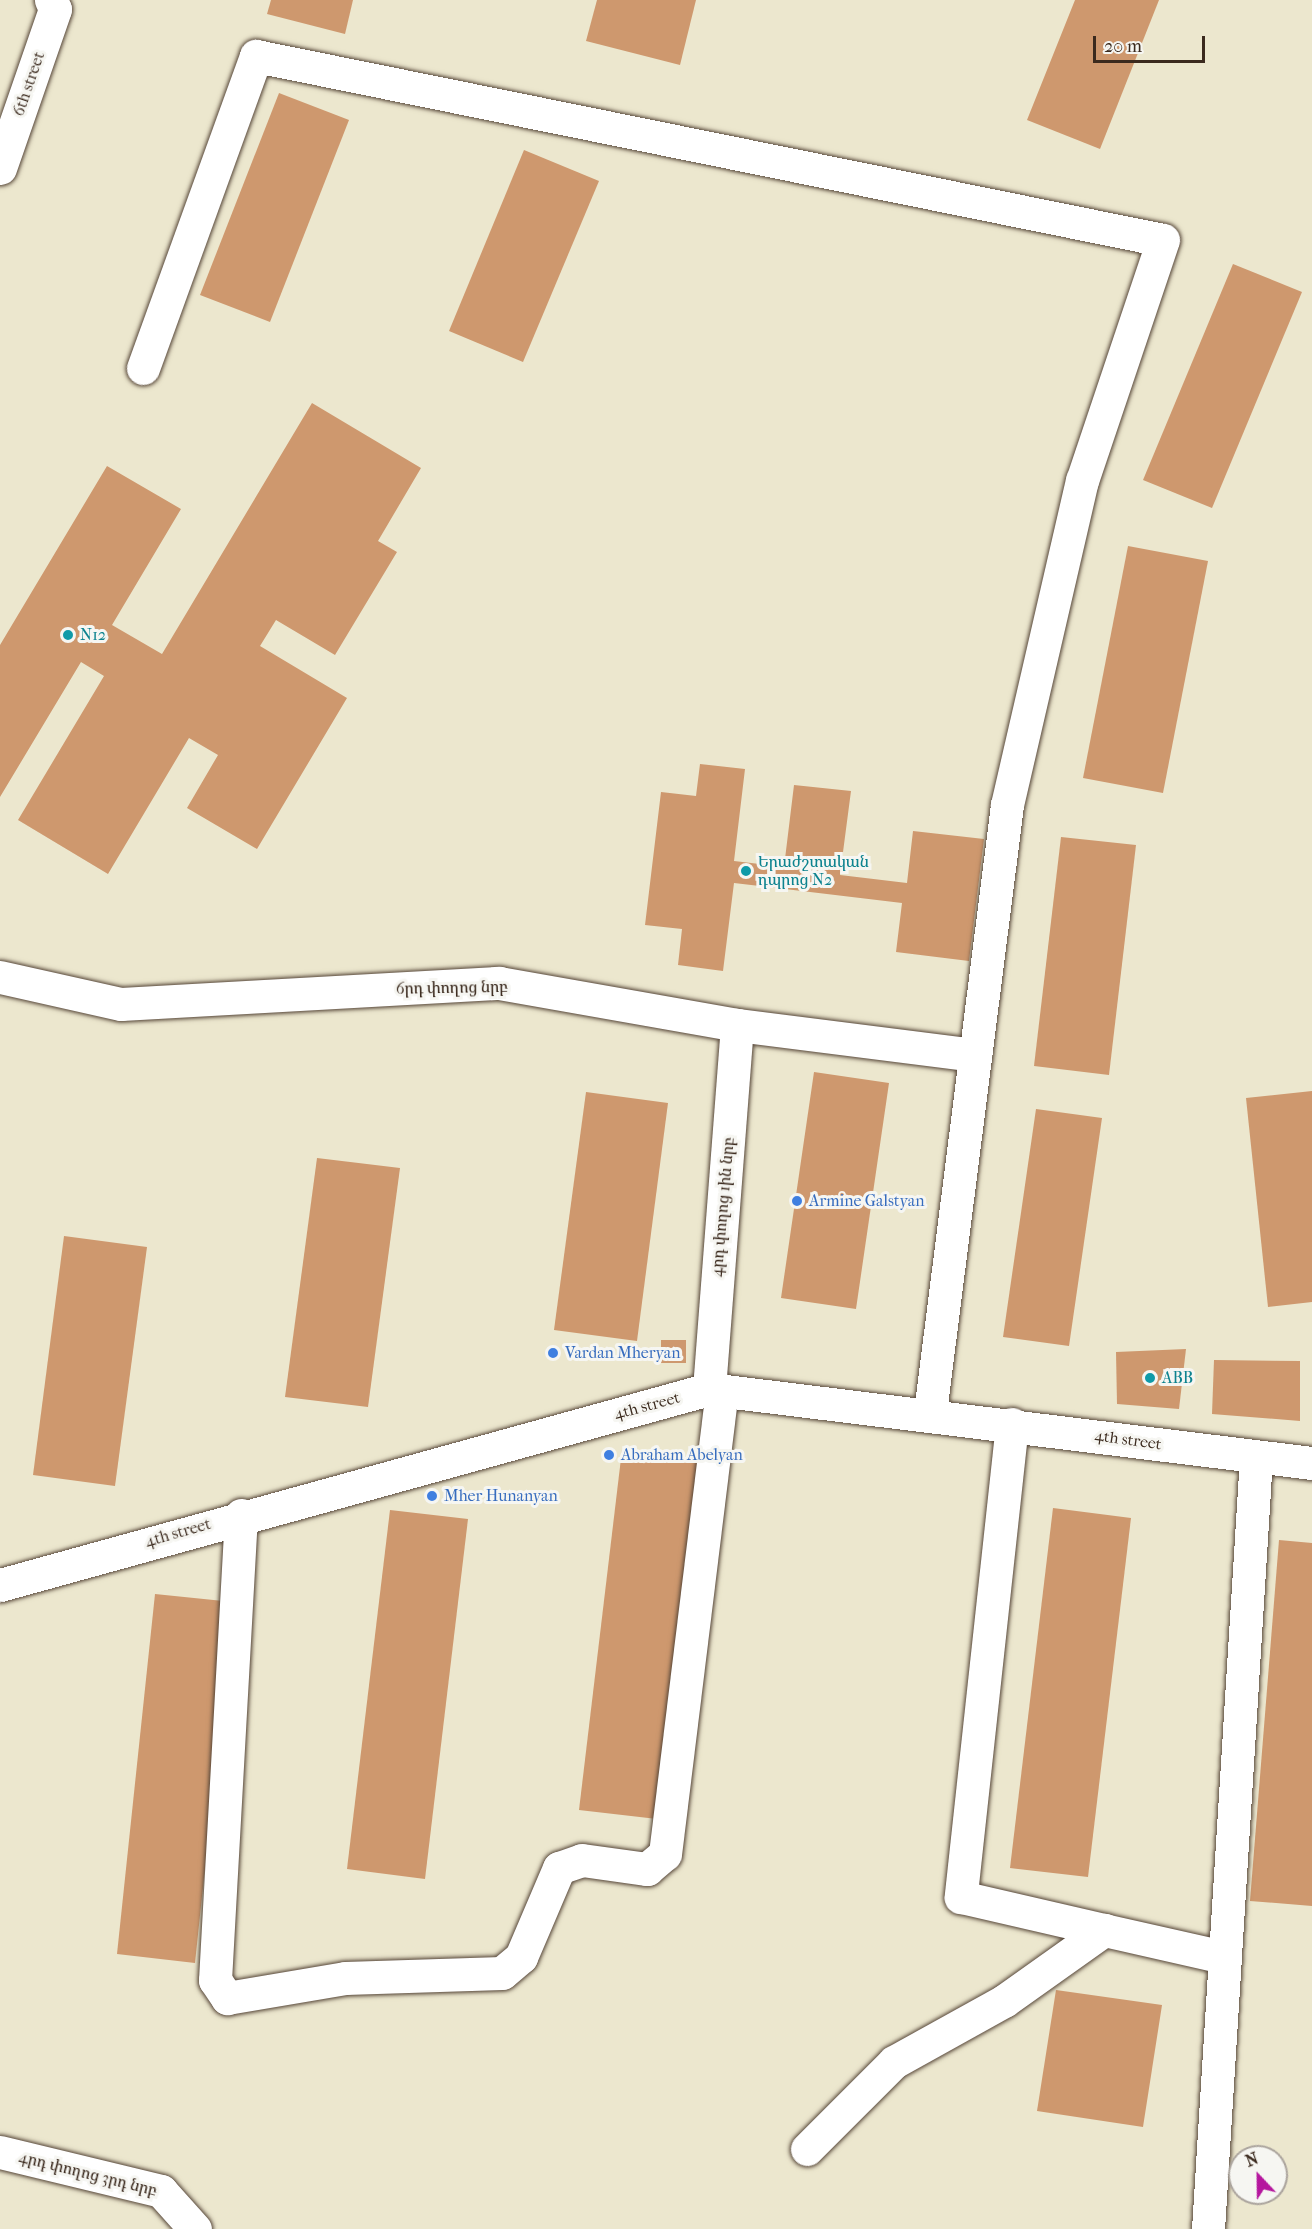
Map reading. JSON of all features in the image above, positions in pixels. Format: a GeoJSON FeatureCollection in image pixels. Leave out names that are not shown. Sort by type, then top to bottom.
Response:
{"type":"FeatureCollection","features":[{"type":"Feature","properties":{"kind":"street","name":"6th street"},"geometry":{"type":"LineString","coordinates":[[0,168],[55,9],[51,0]]}},
{"type":"Feature","properties":{"kind":"street"},"geometry":{"type":"LineString","coordinates":[[143,368],[256,56],[1163,240],[1082,480],[1007,805],[930,1412]]}},
{"type":"Feature","properties":{"kind":"street","name":"6րդ փողոց նրբ"},"geometry":{"type":"LineString","coordinates":[[0,977],[121,1004],[499,984],[737,1025],[975,1055]]}},
{"type":"Feature","properties":{"kind":"street","name":"4րդ փողոց 1ին նրբ"},"geometry":{"type":"LineString","coordinates":[[241,1515],[215,1980],[227,1998],[345,1978],[502,1973],[521,1958],[559,1868],[582,1860],[647,1869],[665,1854],[716,1390],[737,1025]]}},
{"type":"Feature","properties":{"kind":"street","name":"4th street"},"geometry":{"type":"LineString","coordinates":[[0,1585],[241,1515],[716,1390],[930,1412],[1256,1458],[1312,1463]]}},
{"type":"Feature","properties":{"kind":"street"},"geometry":{"type":"LineString","coordinates":[[1012,1424],[961,1897],[1224,1957]]}},
{"type":"Feature","properties":{"kind":"street"},"geometry":{"type":"LineString","coordinates":[[1208,2229],[1256,1458]]}},
{"type":"Feature","properties":{"kind":"street"},"geometry":{"type":"LineString","coordinates":[[807,2150],[894,2062],[1004,2001],[1104,1930]]}},
{"type":"Feature","properties":{"kind":"street","name":"4րդ փողոց 3րդ նրբ"},"geometry":{"type":"LineString","coordinates":[[0,2152],[161,2191],[195,2229]]}},
{"type":"Feature","properties":{"kind":"building"},"geometry":{"type":"Polygon","coordinates":[[[271,0],[353,0],[345,34],[267,14],[271,0]]]}},
{"type":"Feature","properties":{"kind":"building"},"geometry":{"type":"Polygon","coordinates":[[[597,0],[696,0],[680,65],[586,41],[597,0]]]}},
{"type":"Feature","properties":{"kind":"building"},"geometry":{"type":"Polygon","coordinates":[[[1075,0],[1159,0],[1100,149],[1027,120],[1075,0]]]}},
{"type":"Feature","properties":{"kind":"building"},"geometry":{"type":"Polygon","coordinates":[[[279,93],[349,120],[270,322],[200,295],[279,93]]]}},
{"type":"Feature","properties":{"kind":"building"},"geometry":{"type":"Polygon","coordinates":[[[524,150],[599,181],[523,362],[449,331],[524,150]]]}},
{"type":"Feature","properties":{"kind":"building"},"geometry":{"type":"Polygon","coordinates":[[[1233,264],[1302,292],[1212,508],[1143,480],[1233,264]]]}},
{"type":"Feature","properties":{"kind":"building","name":"N12"},"geometry":{"type":"Polygon","coordinates":[[[312,403],[421,468],[378,541],[397,552],[335,655],[276,620],[260,646],[347,698],[257,849],[187,808],[218,755],[189,738],[108,874],[18,820],[104,676],[81,662],[0,797],[0,645],[107,466],[181,509],[112,625],[162,654],[312,403]]]}},
{"type":"Feature","properties":{"kind":"building"},"geometry":{"type":"Polygon","coordinates":[[[1128,546],[1208,561],[1163,793],[1083,778],[1128,546]]]}},
{"type":"Feature","properties":{"kind":"building","name":"Երաժշտական դպրոց N2"},"geometry":{"type":"Polygon","coordinates":[[[700,764],[745,769],[734,861],[784,867],[794,785],[851,791],[840,875],[907,883],[913,831],[984,839],[969,961],[896,952],[902,903],[734,883],[723,971],[678,965],[682,929],[645,925],[661,792],[696,796],[700,764]]]}},
{"type":"Feature","properties":{"kind":"building"},"geometry":{"type":"Polygon","coordinates":[[[1061,837],[1136,845],[1109,1075],[1034,1066],[1061,837]]]}},
{"type":"Feature","properties":{"kind":"building"},"geometry":{"type":"Polygon","coordinates":[[[814,1072],[889,1083],[856,1309],[781,1298],[814,1072]]]}},
{"type":"Feature","properties":{"kind":"building"},"geometry":{"type":"Polygon","coordinates":[[[1312,1091],[1312,1302],[1268,1307],[1246,1098],[1312,1091]]]}},
{"type":"Feature","properties":{"kind":"building"},"geometry":{"type":"Polygon","coordinates":[[[586,1092],[668,1103],[637,1341],[554,1330],[586,1092]]]}},
{"type":"Feature","properties":{"kind":"building"},"geometry":{"type":"Polygon","coordinates":[[[1036,1109],[1102,1118],[1069,1346],[1003,1337],[1036,1109]]]}},
{"type":"Feature","properties":{"kind":"building"},"geometry":{"type":"Polygon","coordinates":[[[317,1158],[400,1168],[368,1407],[285,1397],[317,1158]]]}},
{"type":"Feature","properties":{"kind":"building"},"geometry":{"type":"Polygon","coordinates":[[[64,1236],[147,1247],[115,1486],[33,1475],[64,1236]]]}},
{"type":"Feature","properties":{"kind":"building"},"geometry":{"type":"Polygon","coordinates":[[[661,1340],[686,1340],[686,1363],[661,1363],[661,1340]]]}},
{"type":"Feature","properties":{"kind":"building","name":"ABB"},"geometry":{"type":"Polygon","coordinates":[[[1186,1349],[1179,1409],[1117,1404],[1116,1352],[1186,1349]]]}},
{"type":"Feature","properties":{"kind":"building"},"geometry":{"type":"Polygon","coordinates":[[[1214,1360],[1300,1361],[1300,1421],[1212,1414],[1214,1360]]]}},
{"type":"Feature","properties":{"kind":"building"},"geometry":{"type":"Polygon","coordinates":[[[622,1450],[700,1459],[657,1819],[579,1810],[622,1450]]]}},
{"type":"Feature","properties":{"kind":"building"},"geometry":{"type":"Polygon","coordinates":[[[1053,1508],[1131,1518],[1088,1877],[1010,1868],[1053,1508]]]}},
{"type":"Feature","properties":{"kind":"building"},"geometry":{"type":"Polygon","coordinates":[[[390,1510],[468,1519],[425,1879],[347,1869],[390,1510]]]}},
{"type":"Feature","properties":{"kind":"building"},"geometry":{"type":"Polygon","coordinates":[[[1279,1540],[1312,1543],[1312,1906],[1250,1901],[1279,1540]]]}},
{"type":"Feature","properties":{"kind":"building"},"geometry":{"type":"Polygon","coordinates":[[[155,1594],[233,1602],[195,1963],[117,1954],[155,1594]]]}},
{"type":"Feature","properties":{"kind":"building"},"geometry":{"type":"Polygon","coordinates":[[[1056,1990],[1162,2005],[1143,2127],[1037,2111],[1056,1990]]]}},
{"type":"Feature","properties":{"kind":"place","name":"N12"},"geometry":{"type":"Point","coordinates":[68,635]}},
{"type":"Feature","properties":{"kind":"place","name":"Երաժշտական դպրոց N2"},"geometry":{"type":"Point","coordinates":[746,871]}},
{"type":"Feature","properties":{"kind":"place","name":"Armine Galstyan"},"geometry":{"type":"Point","coordinates":[797,1201]}},
{"type":"Feature","properties":{"kind":"place","name":"Vardan Mheryan"},"geometry":{"type":"Point","coordinates":[553,1353]}},
{"type":"Feature","properties":{"kind":"place","name":"ABB"},"geometry":{"type":"Point","coordinates":[1150,1378]}},
{"type":"Feature","properties":{"kind":"place","name":"Abraham Abelyan"},"geometry":{"type":"Point","coordinates":[609,1455]}},
{"type":"Feature","properties":{"kind":"place","name":"Mher Hunanyan"},"geometry":{"type":"Point","coordinates":[432,1496]}}]}
